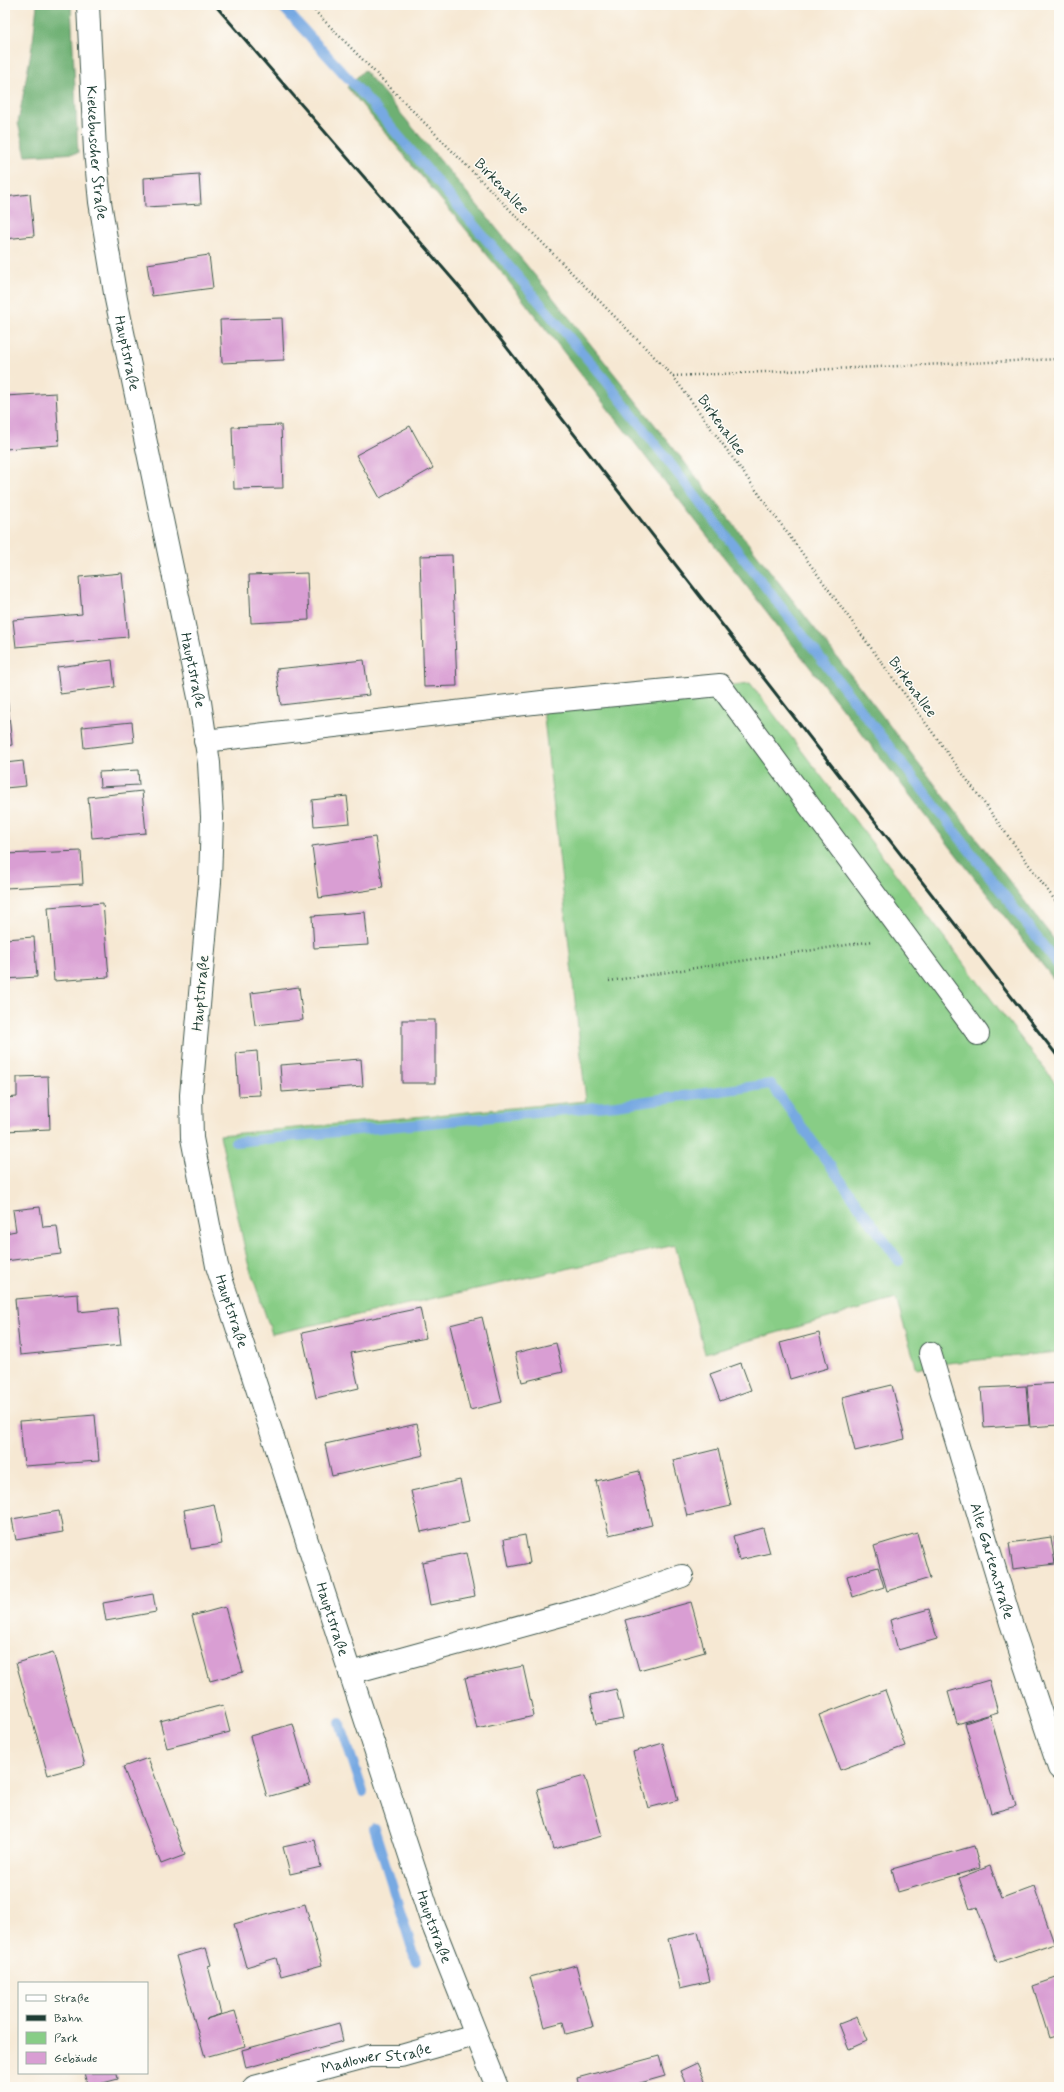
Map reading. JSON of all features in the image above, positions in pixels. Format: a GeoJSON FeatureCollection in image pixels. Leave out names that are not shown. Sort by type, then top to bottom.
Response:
{"type":"FeatureCollection","features":[{"type":"Feature","properties":{"kind":"street","name":"Kiekebuscher Straße"},"geometry":{"type":"LineString","coordinates":[[88,5],[95,151],[100,202],[116,298]]}},
{"type":"Feature","properties":{"kind":"street","name":"Hauptstraße"},"geometry":{"type":"LineString","coordinates":[[116,298],[200,702],[206,741],[212,818],[210,875],[191,1095],[192,1138],[217,1266],[432,1923],[497,2087]]}},
{"type":"Feature","properties":{"kind":"street"},"geometry":{"type":"LineString","coordinates":[[206,741],[542,702],[720,685],[978,1034]]}},
{"type":"Feature","properties":{"kind":"street","name":"Alte Gartenstraße"},"geometry":{"type":"LineString","coordinates":[[930,1353],[1011,1623],[1059,1768]]}},
{"type":"Feature","properties":{"kind":"street","name":"Hauptstraße"},"geometry":{"type":"LineString","coordinates":[[350,1673],[598,1605],[682,1576]]}},
{"type":"Feature","properties":{"kind":"street","name":"Madlower Straße"},"geometry":{"type":"LineString","coordinates":[[254,2087],[369,2056],[400,2056],[475,2034]]}},
{"type":"Feature","properties":{"kind":"path","name":"Birkenallee"},"geometry":{"type":"LineString","coordinates":[[309,5],[673,376],[1059,906]]}},
{"type":"Feature","properties":{"kind":"path"},"geometry":{"type":"LineString","coordinates":[[673,376],[1059,359]]}},
{"type":"Feature","properties":{"kind":"path"},"geometry":{"type":"LineString","coordinates":[[609,982],[905,936]]}},
{"type":"Feature","properties":{"kind":"green space"},"geometry":{"type":"Polygon","coordinates":[[[37,5],[71,5],[78,153],[26,156],[18,123],[33,41],[37,5]]]}},
{"type":"Feature","properties":{"kind":"green space"},"geometry":{"type":"Polygon","coordinates":[[[364,70],[543,285],[630,394],[889,724],[1059,946],[1059,986],[498,268],[347,87],[364,70]]]}},
{"type":"Feature","properties":{"kind":"green space"},"geometry":{"type":"Polygon","coordinates":[[[750,683],[1059,1088],[1059,1352],[948,1363],[917,1369],[896,1299],[705,1353],[675,1245],[272,1334],[248,1263],[220,1135],[586,1101],[543,709],[750,683]]]}},
{"type":"Feature","properties":{"kind":"building"},"geometry":{"type":"Polygon","coordinates":[[[199,174],[201,204],[145,207],[144,178],[199,174]]]}},
{"type":"Feature","properties":{"kind":"building"},"geometry":{"type":"Polygon","coordinates":[[[30,194],[34,236],[5,239],[5,197],[30,194]]]}},
{"type":"Feature","properties":{"kind":"building"},"geometry":{"type":"Polygon","coordinates":[[[209,255],[213,288],[152,296],[147,264],[209,255]]]}},
{"type":"Feature","properties":{"kind":"building"},"geometry":{"type":"Polygon","coordinates":[[[282,318],[284,360],[222,363],[220,320],[282,318]]]}},
{"type":"Feature","properties":{"kind":"building"},"geometry":{"type":"Polygon","coordinates":[[[56,393],[59,445],[5,449],[5,396],[56,393]]]}},
{"type":"Feature","properties":{"kind":"building"},"geometry":{"type":"Polygon","coordinates":[[[281,425],[283,488],[234,489],[232,427],[281,425]]]}},
{"type":"Feature","properties":{"kind":"building"},"geometry":{"type":"Polygon","coordinates":[[[410,426],[433,468],[380,498],[356,455],[410,426]]]}},
{"type":"Feature","properties":{"kind":"building"},"geometry":{"type":"Polygon","coordinates":[[[452,555],[457,686],[424,687],[420,556],[452,555]]]}},
{"type":"Feature","properties":{"kind":"building"},"geometry":{"type":"Polygon","coordinates":[[[122,573],[128,637],[16,647],[13,620],[82,614],[79,577],[122,573]]]}},
{"type":"Feature","properties":{"kind":"building"},"geometry":{"type":"Polygon","coordinates":[[[307,573],[309,620],[251,623],[249,575],[307,573]]]}},
{"type":"Feature","properties":{"kind":"building"},"geometry":{"type":"Polygon","coordinates":[[[112,660],[115,687],[60,694],[57,667],[112,660]]]}},
{"type":"Feature","properties":{"kind":"building"},"geometry":{"type":"Polygon","coordinates":[[[364,660],[369,695],[281,705],[276,669],[364,660]]]}},
{"type":"Feature","properties":{"kind":"building"},"geometry":{"type":"Polygon","coordinates":[[[5,696],[7,696],[12,745],[5,746],[5,696]]]}},
{"type":"Feature","properties":{"kind":"building"},"geometry":{"type":"Polygon","coordinates":[[[132,722],[134,742],[84,748],[82,727],[132,722]]]}},
{"type":"Feature","properties":{"kind":"building"},"geometry":{"type":"Polygon","coordinates":[[[23,761],[26,786],[5,788],[5,763],[23,761]]]}},
{"type":"Feature","properties":{"kind":"building"},"geometry":{"type":"Polygon","coordinates":[[[138,770],[139,785],[100,787],[99,772],[138,770]]]}},
{"type":"Feature","properties":{"kind":"building"},"geometry":{"type":"Polygon","coordinates":[[[142,791],[146,833],[92,838],[88,797],[142,791]]]}},
{"type":"Feature","properties":{"kind":"building"},"geometry":{"type":"Polygon","coordinates":[[[347,796],[350,823],[314,826],[312,800],[347,796]]]}},
{"type":"Feature","properties":{"kind":"building"},"geometry":{"type":"Polygon","coordinates":[[[375,837],[383,888],[319,898],[312,846],[375,837]]]}},
{"type":"Feature","properties":{"kind":"building"},"geometry":{"type":"Polygon","coordinates":[[[81,851],[83,884],[5,888],[5,854],[81,851]]]}},
{"type":"Feature","properties":{"kind":"building"},"geometry":{"type":"Polygon","coordinates":[[[103,903],[109,977],[54,981],[48,907],[103,903]]]}},
{"type":"Feature","properties":{"kind":"building"},"geometry":{"type":"Polygon","coordinates":[[[365,912],[368,945],[314,948],[312,916],[365,912]]]}},
{"type":"Feature","properties":{"kind":"building"},"geometry":{"type":"Polygon","coordinates":[[[34,937],[37,977],[5,979],[5,939],[34,937]]]}},
{"type":"Feature","properties":{"kind":"building"},"geometry":{"type":"Polygon","coordinates":[[[299,987],[303,1020],[255,1025],[251,993],[299,987]]]}},
{"type":"Feature","properties":{"kind":"building"},"geometry":{"type":"Polygon","coordinates":[[[402,1020],[435,1020],[435,1083],[402,1083],[402,1020]]]}},
{"type":"Feature","properties":{"kind":"building"},"geometry":{"type":"Polygon","coordinates":[[[257,1051],[260,1095],[239,1096],[236,1053],[257,1051]]]}},
{"type":"Feature","properties":{"kind":"building"},"geometry":{"type":"Polygon","coordinates":[[[361,1059],[363,1086],[282,1092],[280,1065],[361,1059]]]}},
{"type":"Feature","properties":{"kind":"building"},"geometry":{"type":"Polygon","coordinates":[[[48,1076],[50,1129],[5,1131],[5,1098],[17,1097],[17,1077],[48,1076]]]}},
{"type":"Feature","properties":{"kind":"building"},"geometry":{"type":"Polygon","coordinates":[[[40,1207],[43,1227],[57,1226],[61,1254],[5,1261],[5,1233],[16,1231],[13,1210],[40,1207]]]}},
{"type":"Feature","properties":{"kind":"building"},"geometry":{"type":"Polygon","coordinates":[[[78,1294],[79,1312],[117,1308],[121,1345],[20,1355],[15,1299],[78,1294]]]}},
{"type":"Feature","properties":{"kind":"building"},"geometry":{"type":"Polygon","coordinates":[[[420,1308],[426,1338],[351,1353],[359,1388],[316,1398],[302,1333],[420,1308]]]}},
{"type":"Feature","properties":{"kind":"building"},"geometry":{"type":"Polygon","coordinates":[[[482,1317],[502,1402],[470,1410],[450,1325],[482,1317]]]}},
{"type":"Feature","properties":{"kind":"building"},"geometry":{"type":"Polygon","coordinates":[[[819,1333],[828,1368],[790,1379],[780,1343],[819,1333]]]}},
{"type":"Feature","properties":{"kind":"building"},"geometry":{"type":"Polygon","coordinates":[[[556,1343],[563,1372],[522,1382],[515,1353],[556,1343]]]}},
{"type":"Feature","properties":{"kind":"building"},"geometry":{"type":"Polygon","coordinates":[[[741,1363],[751,1390],[720,1401],[710,1374],[741,1363]]]}},
{"type":"Feature","properties":{"kind":"building"},"geometry":{"type":"Polygon","coordinates":[[[1059,1383],[1059,1425],[1030,1427],[1027,1385],[1059,1383]]]}},
{"type":"Feature","properties":{"kind":"building"},"geometry":{"type":"Polygon","coordinates":[[[892,1385],[905,1439],[855,1451],[842,1397],[892,1385]]]}},
{"type":"Feature","properties":{"kind":"building"},"geometry":{"type":"Polygon","coordinates":[[[1026,1386],[1029,1425],[984,1428],[981,1388],[1026,1386]]]}},
{"type":"Feature","properties":{"kind":"building"},"geometry":{"type":"Polygon","coordinates":[[[95,1415],[99,1461],[24,1466],[20,1421],[95,1415]]]}},
{"type":"Feature","properties":{"kind":"building"},"geometry":{"type":"Polygon","coordinates":[[[417,1424],[424,1455],[332,1476],[325,1444],[417,1424]]]}},
{"type":"Feature","properties":{"kind":"building"},"geometry":{"type":"Polygon","coordinates":[[[718,1449],[731,1506],[687,1516],[673,1460],[718,1449]]]}},
{"type":"Feature","properties":{"kind":"building"},"geometry":{"type":"Polygon","coordinates":[[[639,1471],[652,1525],[609,1535],[596,1481],[639,1471]]]}},
{"type":"Feature","properties":{"kind":"building"},"geometry":{"type":"Polygon","coordinates":[[[460,1480],[469,1521],[421,1532],[411,1491],[460,1480]]]}},
{"type":"Feature","properties":{"kind":"building"},"geometry":{"type":"Polygon","coordinates":[[[214,1504],[222,1544],[191,1549],[184,1510],[214,1504]]]}},
{"type":"Feature","properties":{"kind":"building"},"geometry":{"type":"Polygon","coordinates":[[[59,1511],[63,1532],[16,1540],[12,1519],[59,1511]]]}},
{"type":"Feature","properties":{"kind":"building"},"geometry":{"type":"Polygon","coordinates":[[[763,1528],[770,1553],[739,1560],[733,1536],[763,1528]]]}},
{"type":"Feature","properties":{"kind":"building"},"geometry":{"type":"Polygon","coordinates":[[[917,1533],[930,1578],[887,1591],[874,1546],[917,1533]]]}},
{"type":"Feature","properties":{"kind":"building"},"geometry":{"type":"Polygon","coordinates":[[[525,1535],[530,1563],[509,1567],[504,1539],[525,1535]]]}},
{"type":"Feature","properties":{"kind":"building"},"geometry":{"type":"Polygon","coordinates":[[[1059,1536],[1059,1563],[1058,1563],[1054,1537],[1059,1536]]]}},
{"type":"Feature","properties":{"kind":"building"},"geometry":{"type":"Polygon","coordinates":[[[1051,1537],[1055,1564],[1013,1569],[1009,1543],[1051,1537]]]}},
{"type":"Feature","properties":{"kind":"building"},"geometry":{"type":"Polygon","coordinates":[[[466,1553],[475,1596],[430,1605],[422,1562],[466,1553]]]}},
{"type":"Feature","properties":{"kind":"building"},"geometry":{"type":"Polygon","coordinates":[[[878,1567],[884,1587],[853,1597],[847,1576],[878,1567]]]}},
{"type":"Feature","properties":{"kind":"building"},"geometry":{"type":"Polygon","coordinates":[[[153,1594],[156,1612],[106,1621],[103,1603],[153,1594]]]}},
{"type":"Feature","properties":{"kind":"building"},"geometry":{"type":"Polygon","coordinates":[[[691,1602],[705,1652],[639,1670],[625,1620],[691,1602]]]}},
{"type":"Feature","properties":{"kind":"building"},"geometry":{"type":"Polygon","coordinates":[[[225,1607],[243,1672],[210,1681],[192,1616],[225,1607]]]}},
{"type":"Feature","properties":{"kind":"building"},"geometry":{"type":"Polygon","coordinates":[[[929,1609],[937,1639],[898,1650],[890,1620],[929,1609]]]}},
{"type":"Feature","properties":{"kind":"building"},"geometry":{"type":"Polygon","coordinates":[[[53,1652],[85,1765],[48,1775],[16,1663],[53,1652]]]}},
{"type":"Feature","properties":{"kind":"building"},"geometry":{"type":"Polygon","coordinates":[[[523,1666],[534,1716],[477,1729],[465,1678],[523,1666]]]}},
{"type":"Feature","properties":{"kind":"building"},"geometry":{"type":"Polygon","coordinates":[[[989,1680],[998,1712],[957,1724],[948,1692],[989,1680]]]}},
{"type":"Feature","properties":{"kind":"building"},"geometry":{"type":"Polygon","coordinates":[[[616,1689],[623,1719],[596,1724],[590,1695],[616,1689]]]}},
{"type":"Feature","properties":{"kind":"building"},"geometry":{"type":"Polygon","coordinates":[[[885,1690],[905,1746],[840,1770],[819,1715],[885,1690]]]}},
{"type":"Feature","properties":{"kind":"building"},"geometry":{"type":"Polygon","coordinates":[[[223,1705],[230,1732],[167,1748],[160,1721],[223,1705]]]}},
{"type":"Feature","properties":{"kind":"building"},"geometry":{"type":"Polygon","coordinates":[[[990,1715],[1016,1806],[991,1813],[965,1723],[990,1715]]]}},
{"type":"Feature","properties":{"kind":"building"},"geometry":{"type":"Polygon","coordinates":[[[293,1724],[310,1785],[267,1797],[250,1736],[293,1724]]]}},
{"type":"Feature","properties":{"kind":"building"},"geometry":{"type":"Polygon","coordinates":[[[663,1743],[678,1800],[648,1808],[633,1752],[663,1743]]]}},
{"type":"Feature","properties":{"kind":"building"},"geometry":{"type":"Polygon","coordinates":[[[148,1758],[185,1855],[161,1864],[123,1767],[148,1758]]]}},
{"type":"Feature","properties":{"kind":"building"},"geometry":{"type":"Polygon","coordinates":[[[585,1776],[602,1836],[553,1849],[537,1789],[585,1776]]]}},
{"type":"Feature","properties":{"kind":"building"},"geometry":{"type":"Polygon","coordinates":[[[315,1840],[321,1867],[290,1874],[283,1847],[315,1840]]]}},
{"type":"Feature","properties":{"kind":"building"},"geometry":{"type":"Polygon","coordinates":[[[974,1846],[980,1868],[898,1892],[892,1869],[974,1846]]]}},
{"type":"Feature","properties":{"kind":"building"},"geometry":{"type":"Polygon","coordinates":[[[990,1866],[1002,1898],[1034,1886],[1054,1943],[997,1963],[977,1907],[970,1909],[959,1878],[990,1866]]]}},
{"type":"Feature","properties":{"kind":"building"},"geometry":{"type":"Polygon","coordinates":[[[305,1904],[322,1965],[281,1976],[276,1958],[246,1967],[234,1924],[305,1904]]]}},
{"type":"Feature","properties":{"kind":"building"},"geometry":{"type":"Polygon","coordinates":[[[698,1932],[710,1981],[680,1988],[668,1939],[698,1932]]]}},
{"type":"Feature","properties":{"kind":"building"},"geometry":{"type":"Polygon","coordinates":[[[206,1948],[211,1965],[208,1966],[221,2014],[206,2019],[235,2011],[245,2046],[205,2057],[176,1956],[206,1948]]]}},
{"type":"Feature","properties":{"kind":"building"},"geometry":{"type":"Polygon","coordinates":[[[576,1965],[593,2027],[566,2034],[563,2022],[544,2027],[530,1977],[576,1965]]]}},
{"type":"Feature","properties":{"kind":"building"},"geometry":{"type":"Polygon","coordinates":[[[1059,1977],[1059,2035],[1049,2038],[1033,1986],[1059,1977]]]}},
{"type":"Feature","properties":{"kind":"building"},"geometry":{"type":"Polygon","coordinates":[[[857,2017],[867,2041],[849,2049],[839,2024],[857,2017]]]}},
{"type":"Feature","properties":{"kind":"building"},"geometry":{"type":"Polygon","coordinates":[[[339,2023],[343,2041],[246,2068],[242,2050],[339,2023]]]}},
{"type":"Feature","properties":{"kind":"building"},"geometry":{"type":"Polygon","coordinates":[[[659,2056],[665,2076],[626,2087],[579,2087],[577,2078],[659,2056]]]}},
{"type":"Feature","properties":{"kind":"building"},"geometry":{"type":"Polygon","coordinates":[[[697,2063],[708,2087],[687,2087],[680,2071],[697,2063]]]}},
{"type":"Feature","properties":{"kind":"building"},"geometry":{"type":"Polygon","coordinates":[[[84,2074],[117,2074],[118,2079],[88,2087],[84,2074]]]}},
{"type":"Feature","properties":{"kind":"waterway"},"geometry":{"type":"LineString","coordinates":[[281,5],[369,101],[607,382],[1059,966]]}},
{"type":"Feature","properties":{"kind":"waterway"},"geometry":{"type":"LineString","coordinates":[[235,1142],[617,1105],[771,1084],[899,1261]]}},
{"type":"Feature","properties":{"kind":"waterway"},"geometry":{"type":"LineString","coordinates":[[340,1723],[363,1792]]}},
{"type":"Feature","properties":{"kind":"waterway"},"geometry":{"type":"LineString","coordinates":[[374,1828],[416,1961]]}},
{"type":"Feature","properties":{"kind":"railway"},"geometry":{"type":"LineString","coordinates":[[215,5],[462,290],[1059,1058]]}}]}
